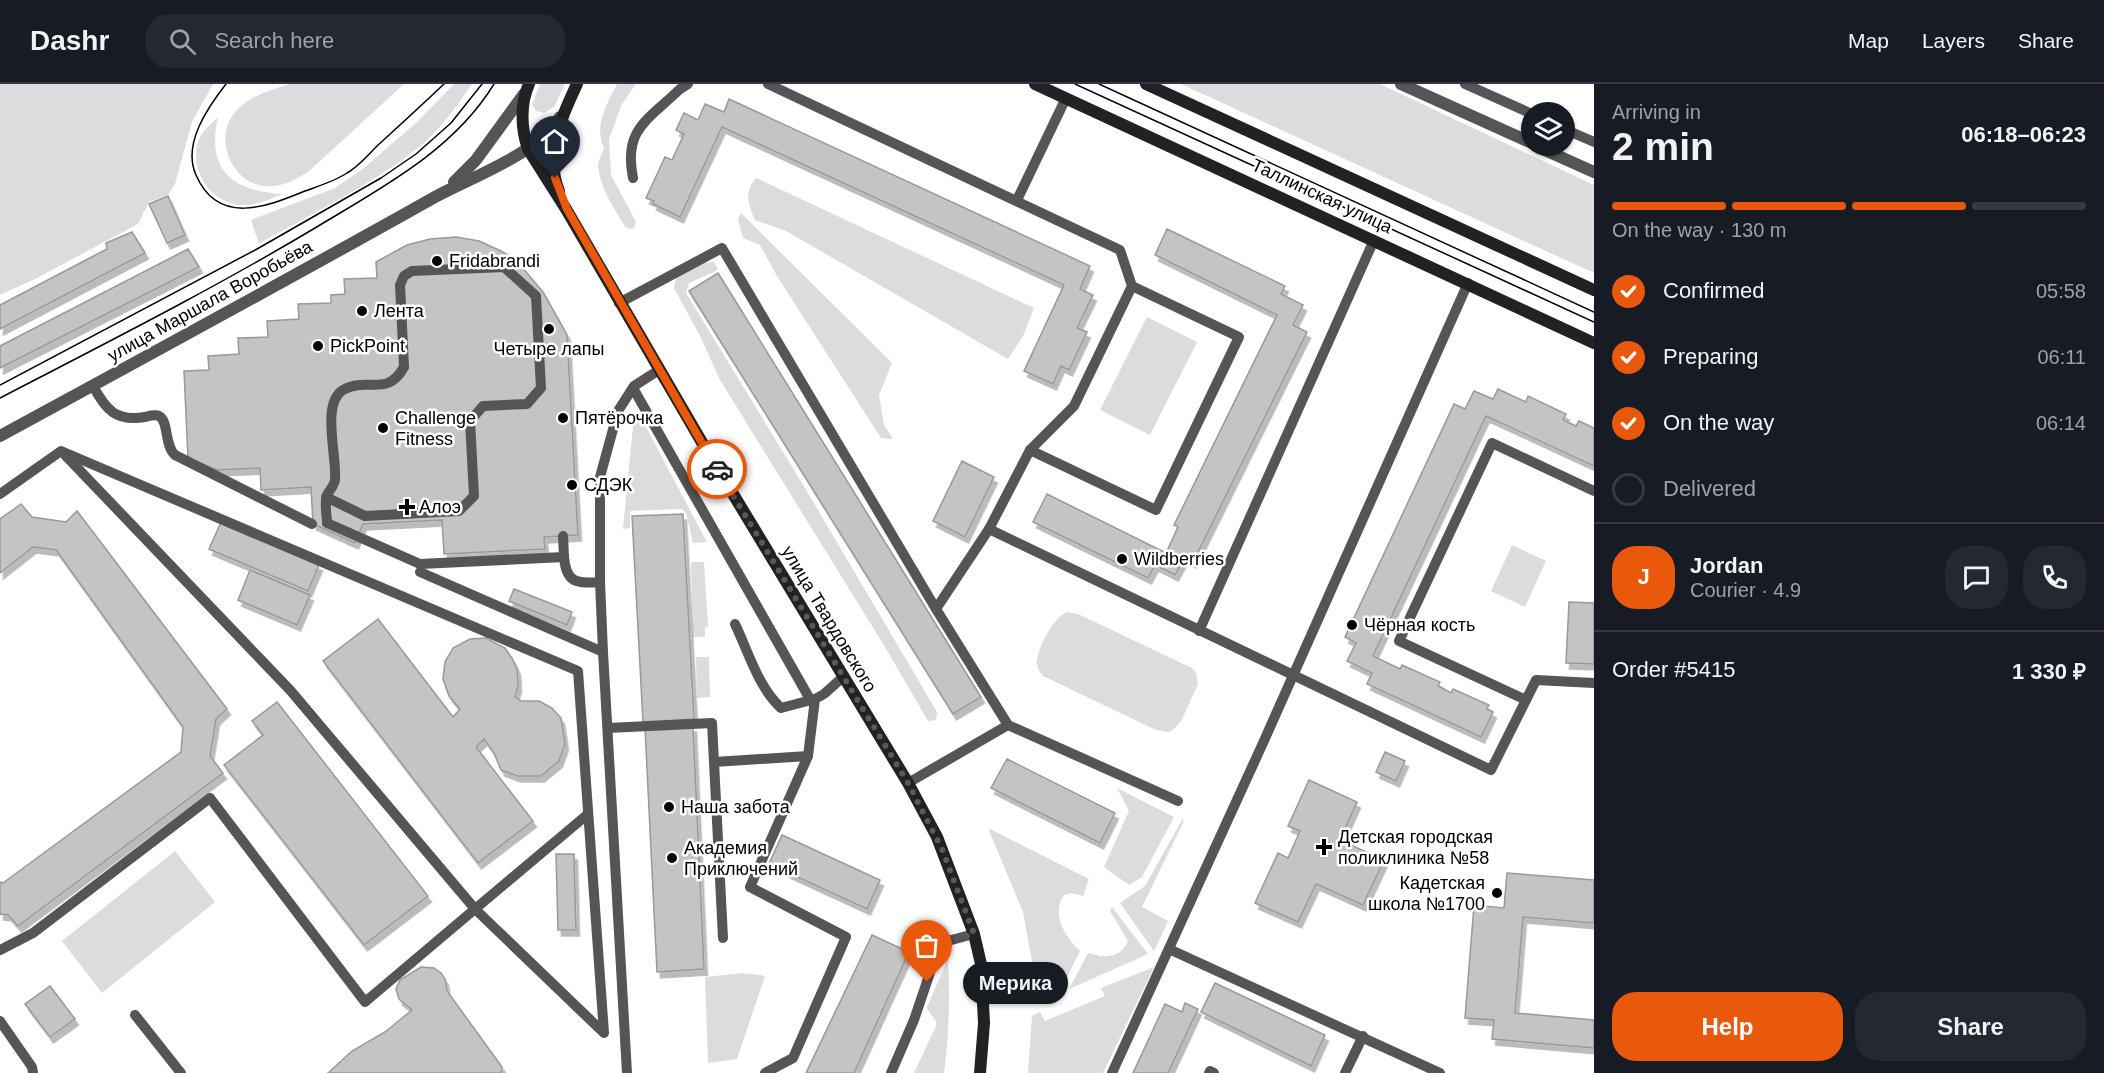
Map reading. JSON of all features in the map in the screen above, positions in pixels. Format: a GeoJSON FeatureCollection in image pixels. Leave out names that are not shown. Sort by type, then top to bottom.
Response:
{"type":"FeatureCollection","features":[{"type":"Feature","properties":{"kind":"main road","name":"улица Твардовского"},"geometry":{"type":"LineString","coordinates":[[567,209],[557,185],[553,157],[558,127],[577,84]]}},
{"type":"Feature","properties":{"kind":"main road","name":"Таллинская улица"},"geometry":{"type":"LineString","coordinates":[[1035,84],[1594,343]]}},
{"type":"Feature","properties":{"kind":"main road","name":"Таллинская улица"},"geometry":{"type":"LineString","coordinates":[[1146,84],[1594,290]]}},
{"type":"Feature","properties":{"kind":"main road","name":"улица Твардовского"},"geometry":{"type":"LineString","coordinates":[[526,89],[522,124],[528,149],[567,209],[659,370],[908,783],[942,849],[974,934],[981,964],[984,1023],[980,1073]]}},
{"type":"Feature","properties":{"kind":"street"},"geometry":{"type":"LineString","coordinates":[[1401,84],[1521,138]]}},
{"type":"Feature","properties":{"kind":"street","name":"улица Маршала Воробьёва"},"geometry":{"type":"LineString","coordinates":[[438,196],[476,160],[526,89]]}},
{"type":"Feature","properties":{"kind":"street","name":"улица Маршала Воробьёва"},"geometry":{"type":"LineString","coordinates":[[0,436],[528,149],[551,131],[564,111]]}},
{"type":"Feature","properties":{"kind":"street"},"geometry":{"type":"LineString","coordinates":[[1558,156],[1594,172]]}},
{"type":"Feature","properties":{"kind":"lane"},"geometry":{"type":"LineString","coordinates":[[633,178],[631,144],[638,130],[688,84]]}},
{"type":"Feature","properties":{"kind":"lane"},"geometry":{"type":"LineString","coordinates":[[768,84],[1120,250],[1132,286],[1074,406],[1030,450],[989,529],[936,609]]}},
{"type":"Feature","properties":{"kind":"lane"},"geometry":{"type":"LineString","coordinates":[[1465,84],[1521,109]]}},
{"type":"Feature","properties":{"kind":"lane"},"geometry":{"type":"LineString","coordinates":[[1017,200],[1066,98]]}},
{"type":"Feature","properties":{"kind":"lane"},"geometry":{"type":"LineString","coordinates":[[1575,134],[1594,142]]}},
{"type":"Feature","properties":{"kind":"lane"},"geometry":{"type":"LineString","coordinates":[[1199,631],[1374,240]]}},
{"type":"Feature","properties":{"kind":"lane"},"geometry":{"type":"LineString","coordinates":[[620,303],[722,248],[936,609],[1008,725],[1178,801]]}},
{"type":"Feature","properties":{"kind":"lane"},"geometry":{"type":"LineString","coordinates":[[326,497],[365,516],[459,512],[474,496],[470,421],[483,406],[527,404],[541,388],[537,296],[504,267],[412,271],[404,276],[400,285],[404,367],[399,377],[389,384],[356,386],[341,391],[336,397],[332,410],[335,481],[326,497],[327,523],[420,564],[564,557]]}},
{"type":"Feature","properties":{"kind":"lane"},"geometry":{"type":"LineString","coordinates":[[1112,1073],[1468,283]]}},
{"type":"Feature","properties":{"kind":"lane"},"geometry":{"type":"LineString","coordinates":[[1030,450],[1156,510],[1239,337],[1132,286]]}},
{"type":"Feature","properties":{"kind":"lane"},"geometry":{"type":"LineString","coordinates":[[627,1073],[603,652],[600,477],[618,411],[633,388],[659,370]]}},
{"type":"Feature","properties":{"kind":"lane"},"geometry":{"type":"LineString","coordinates":[[93,386],[102,402],[122,418],[156,415],[161,417],[164,421],[169,447],[175,455],[312,524]]}},
{"type":"Feature","properties":{"kind":"lane"},"geometry":{"type":"LineString","coordinates":[[633,388],[813,700],[807,756],[750,887],[846,937],[793,1058],[765,1073]]}},
{"type":"Feature","properties":{"kind":"lane"},"geometry":{"type":"LineString","coordinates":[[1526,700],[1399,641],[1492,443],[1594,490]]}},
{"type":"Feature","properties":{"kind":"lane"},"geometry":{"type":"LineString","coordinates":[[0,494],[61,451]]}},
{"type":"Feature","properties":{"kind":"lane"},"geometry":{"type":"LineString","coordinates":[[61,451],[578,671],[604,1033],[475,909],[290,690],[61,451]]}},
{"type":"Feature","properties":{"kind":"lane"},"geometry":{"type":"LineString","coordinates":[[989,529],[1491,770],[1536,680],[1594,683]]}},
{"type":"Feature","properties":{"kind":"lane"},"geometry":{"type":"LineString","coordinates":[[562,536],[568,573],[576,582],[600,582]]}},
{"type":"Feature","properties":{"kind":"lane"},"geometry":{"type":"LineString","coordinates":[[420,572],[603,652]]}},
{"type":"Feature","properties":{"kind":"lane"},"geometry":{"type":"LineString","coordinates":[[735,624],[764,685],[773,701],[781,708],[813,700],[824,694],[843,677]]}},
{"type":"Feature","properties":{"kind":"lane"},"geometry":{"type":"LineString","coordinates":[[608,728],[712,723],[723,938]]}},
{"type":"Feature","properties":{"kind":"lane"},"geometry":{"type":"LineString","coordinates":[[908,783],[1008,725]]}},
{"type":"Feature","properties":{"kind":"lane"},"geometry":{"type":"LineString","coordinates":[[714,762],[807,756]]}},
{"type":"Feature","properties":{"kind":"lane"},"geometry":{"type":"LineString","coordinates":[[0,950],[33,933],[210,798],[365,1002],[588,814]]}},
{"type":"Feature","properties":{"kind":"lane"},"geometry":{"type":"LineString","coordinates":[[891,1073],[914,1020],[940,943],[974,934]]}},
{"type":"Feature","properties":{"kind":"lane"},"geometry":{"type":"LineString","coordinates":[[1169,949],[1364,1036],[1421,1069],[1440,1073]]}},
{"type":"Feature","properties":{"kind":"lane"},"geometry":{"type":"LineString","coordinates":[[135,1014],[182,1073]]}},
{"type":"Feature","properties":{"kind":"lane"},"geometry":{"type":"LineString","coordinates":[[0,1021],[32,1067],[33,1073]]}},
{"type":"Feature","properties":{"kind":"lane"},"geometry":{"type":"LineString","coordinates":[[1345,1073],[1364,1036]]}},
{"type":"Feature","properties":{"kind":"lane"},"geometry":{"type":"LineString","coordinates":[[1209,1073],[1210,1071],[1214,1073]]}},
{"type":"Feature","properties":{"kind":"shaded area"},"geometry":{"type":"Polygon","coordinates":[[[0,84],[213,84],[192,122],[175,184],[168,195],[149,202],[138,224],[0,295],[0,84]]]}},
{"type":"Feature","properties":{"kind":"shaded area"},"geometry":{"type":"Polygon","coordinates":[[[289,84],[404,84],[308,172],[283,184],[261,186],[249,181],[232,163],[225,139],[227,127],[233,115],[244,103],[258,95],[289,84]]]}},
{"type":"Feature","properties":{"kind":"shaded area"},"geometry":{"type":"Polygon","coordinates":[[[454,84],[472,84],[441,126],[418,148],[361,187],[259,244],[251,220],[335,188],[364,168],[417,122],[454,84]]]}},
{"type":"Feature","properties":{"kind":"shaded area"},"geometry":{"type":"Polygon","coordinates":[[[540,84],[565,84],[554,107],[544,113],[536,111],[532,105],[540,84]]]}},
{"type":"Feature","properties":{"kind":"shaded area"},"geometry":{"type":"Polygon","coordinates":[[[617,84],[636,84],[622,104],[609,139],[611,175],[636,222],[633,229],[626,228],[613,206],[605,191],[598,166],[604,148],[600,132],[601,124],[617,84]]]}},
{"type":"Feature","properties":{"kind":"shaded area"},"geometry":{"type":"Polygon","coordinates":[[[1181,84],[1380,84],[1521,151],[1521,156],[1533,156],[1594,185],[1594,273],[1181,84]]]}},
{"type":"Feature","properties":{"kind":"shaded area"},"geometry":{"type":"Polygon","coordinates":[[[218,117],[215,135],[216,151],[220,164],[227,174],[249,188],[282,194],[256,204],[241,205],[219,198],[211,191],[199,172],[196,150],[201,136],[218,117]]]}},
{"type":"Feature","properties":{"kind":"shaded area"},"geometry":{"type":"Polygon","coordinates":[[[756,178],[1034,308],[1023,336],[1008,359],[786,231],[755,220],[748,199],[752,183],[756,178]]]}},
{"type":"Feature","properties":{"kind":"shaded area"},"geometry":{"type":"Polygon","coordinates":[[[741,213],[892,363],[879,395],[884,425],[893,439],[881,438],[777,276],[760,245],[743,238],[738,219],[741,213]]]}},
{"type":"Feature","properties":{"kind":"shaded area"},"geometry":{"type":"Polygon","coordinates":[[[714,262],[718,270],[689,283],[686,293],[805,488],[937,712],[936,720],[928,721],[885,647],[720,380],[674,288],[676,277],[703,263],[714,262]]]}},
{"type":"Feature","properties":{"kind":"shaded area"},"geometry":{"type":"Polygon","coordinates":[[[1147,317],[1197,342],[1150,435],[1100,410],[1147,317]]]}},
{"type":"Feature","properties":{"kind":"shaded area"},"geometry":{"type":"Polygon","coordinates":[[[639,414],[707,542],[693,543],[686,513],[682,509],[630,511],[630,528],[623,529],[634,416],[639,414]]]}},
{"type":"Feature","properties":{"kind":"shaded area"},"geometry":{"type":"Polygon","coordinates":[[[1512,545],[1546,561],[1525,607],[1491,591],[1512,545]]]}},
{"type":"Feature","properties":{"kind":"shaded area"},"geometry":{"type":"Polygon","coordinates":[[[691,562],[704,562],[708,627],[705,627],[705,637],[693,637],[691,562]]]}},
{"type":"Feature","properties":{"kind":"shaded area"},"geometry":{"type":"Polygon","coordinates":[[[1067,612],[1078,614],[1192,668],[1196,673],[1198,684],[1181,721],[1173,730],[1168,732],[1156,730],[1043,676],[1037,664],[1040,649],[1052,626],[1067,612]]]}},
{"type":"Feature","properties":{"kind":"shaded area"},"geometry":{"type":"Polygon","coordinates":[[[696,657],[709,657],[710,697],[697,698],[696,657]]]}},
{"type":"Feature","properties":{"kind":"shaded area"},"geometry":{"type":"Polygon","coordinates":[[[1117,788],[1174,817],[1142,877],[1129,885],[1104,867],[1129,811],[1117,788]]]}},
{"type":"Feature","properties":{"kind":"shaded area"},"geometry":{"type":"Polygon","coordinates":[[[1182,820],[1184,821],[1142,907],[1168,921],[1154,951],[1120,903],[1145,886],[1182,820]]]}},
{"type":"Feature","properties":{"kind":"shaded area"},"geometry":{"type":"Polygon","coordinates":[[[988,828],[1089,879],[1083,896],[1071,893],[1064,895],[1059,910],[1059,918],[1065,932],[1080,951],[1059,994],[1036,1003],[1033,999],[1032,961],[1023,912],[988,828]]]}},
{"type":"Feature","properties":{"kind":"shaded area"},"geometry":{"type":"Polygon","coordinates":[[[175,851],[215,902],[102,993],[62,941],[175,851]]]}},
{"type":"Feature","properties":{"kind":"shaded area"},"geometry":{"type":"Polygon","coordinates":[[[1112,907],[1148,954],[1069,989],[1088,953],[1111,956],[1125,947],[1128,941],[1110,911],[1112,907]]]}},
{"type":"Feature","properties":{"kind":"shaded area"},"geometry":{"type":"Polygon","coordinates":[[[948,959],[949,1016],[944,1073],[914,1073],[937,1024],[927,1007],[948,959]]]}},
{"type":"Feature","properties":{"kind":"shaded area"},"geometry":{"type":"Polygon","coordinates":[[[1154,967],[1103,1073],[1028,1073],[1032,1016],[1040,1012],[1045,1021],[1105,996],[1101,988],[1154,967]]]}},
{"type":"Feature","properties":{"kind":"shaded area"},"geometry":{"type":"Polygon","coordinates":[[[742,973],[765,976],[737,1059],[708,1063],[705,977],[742,973]]]}},
{"type":"Feature","properties":{"kind":"building"},"geometry":{"type":"Polygon","coordinates":[[[729,99],[1090,266],[1080,289],[1093,295],[1077,328],[1087,332],[1069,370],[1061,366],[1053,384],[1024,371],[1064,285],[722,127],[680,217],[653,204],[654,201],[646,198],[665,157],[672,160],[684,134],[676,130],[684,113],[698,120],[705,104],[724,112],[729,99]]]}},
{"type":"Feature","properties":{"kind":"building"},"geometry":{"type":"Polygon","coordinates":[[[168,196],[185,235],[167,243],[149,204],[168,196]]]}},
{"type":"Feature","properties":{"kind":"building"},"geometry":{"type":"Polygon","coordinates":[[[1167,229],[1285,286],[1281,294],[1303,305],[1293,325],[1307,332],[1193,562],[1184,558],[1175,575],[1155,565],[1148,578],[1033,522],[1047,494],[1166,553],[1178,527],[1174,525],[1277,315],[1155,255],[1167,229]]]}},
{"type":"Feature","properties":{"kind":"building"},"geometry":{"type":"Polygon","coordinates":[[[132,232],[145,253],[0,329],[0,305],[107,249],[106,243],[132,232]]]}},
{"type":"Feature","properties":{"kind":"building"},"geometry":{"type":"Polygon","coordinates":[[[456,237],[479,241],[516,260],[543,292],[567,335],[578,535],[544,537],[545,549],[444,554],[442,520],[363,524],[355,543],[313,524],[311,487],[261,490],[260,468],[217,470],[188,458],[184,371],[209,370],[208,356],[239,354],[238,338],[268,337],[267,321],[299,319],[298,304],[331,303],[331,295],[345,294],[344,279],[377,278],[376,262],[407,245],[430,239],[456,237]]]}},
{"type":"Feature","properties":{"kind":"building"},"geometry":{"type":"Polygon","coordinates":[[[188,249],[199,267],[0,368],[0,346],[188,249]]]}},
{"type":"Feature","properties":{"kind":"building"},"geometry":{"type":"Polygon","coordinates":[[[718,273],[981,697],[953,714],[689,291],[718,273]]]}},
{"type":"Feature","properties":{"kind":"building"},"geometry":{"type":"Polygon","coordinates":[[[1498,389],[1526,402],[1528,396],[1566,414],[1563,420],[1576,426],[1579,421],[1594,428],[1594,466],[1486,416],[1373,656],[1400,669],[1402,665],[1440,682],[1438,686],[1451,693],[1453,689],[1489,705],[1487,709],[1493,712],[1481,737],[1367,684],[1372,673],[1347,661],[1356,643],[1345,637],[1454,404],[1465,409],[1474,391],[1493,399],[1498,389]]]}},
{"type":"Feature","properties":{"kind":"building"},"geometry":{"type":"Polygon","coordinates":[[[962,461],[994,477],[965,537],[933,521],[962,461]]]}},
{"type":"Feature","properties":{"kind":"building"},"geometry":{"type":"Polygon","coordinates":[[[21,504],[32,517],[66,522],[77,511],[227,709],[216,719],[210,756],[223,773],[18,926],[8,915],[0,914],[0,882],[3,883],[181,752],[183,727],[56,550],[33,547],[0,573],[0,519],[21,504]]]}},
{"type":"Feature","properties":{"kind":"building"},"geometry":{"type":"Polygon","coordinates":[[[683,514],[694,719],[643,722],[632,516],[683,514]]]}},
{"type":"Feature","properties":{"kind":"building"},"geometry":{"type":"Polygon","coordinates":[[[221,522],[319,565],[308,591],[209,549],[221,522]]]}},
{"type":"Feature","properties":{"kind":"building"},"geometry":{"type":"Polygon","coordinates":[[[250,570],[310,595],[297,625],[238,600],[250,570]]]}},
{"type":"Feature","properties":{"kind":"building"},"geometry":{"type":"Polygon","coordinates":[[[514,589],[572,612],[567,625],[509,601],[514,589]]]}},
{"type":"Feature","properties":{"kind":"building"},"geometry":{"type":"Polygon","coordinates":[[[1569,602],[1594,603],[1594,664],[1566,663],[1569,602]]]}},
{"type":"Feature","properties":{"kind":"building"},"geometry":{"type":"Polygon","coordinates":[[[378,619],[453,717],[460,709],[449,696],[443,679],[445,662],[453,648],[470,639],[486,638],[505,648],[512,658],[517,669],[518,686],[515,697],[521,701],[539,701],[552,708],[561,718],[565,744],[559,761],[541,776],[517,776],[501,770],[494,753],[484,739],[476,747],[533,821],[478,863],[323,661],[378,619]]]}},
{"type":"Feature","properties":{"kind":"building"},"geometry":{"type":"Polygon","coordinates":[[[277,702],[428,896],[364,945],[224,765],[263,735],[252,721],[277,702]]]}},
{"type":"Feature","properties":{"kind":"building"},"geometry":{"type":"Polygon","coordinates":[[[693,726],[704,969],[657,972],[645,728],[693,726]]]}},
{"type":"Feature","properties":{"kind":"building"},"geometry":{"type":"Polygon","coordinates":[[[1385,752],[1405,761],[1396,781],[1376,772],[1385,752]]]}},
{"type":"Feature","properties":{"kind":"building"},"geometry":{"type":"Polygon","coordinates":[[[1007,759],[1115,813],[1100,843],[991,788],[1007,759]]]}},
{"type":"Feature","properties":{"kind":"building","name":"Детская городская поликлиника №58"},"geometry":{"type":"Polygon","coordinates":[[[1309,780],[1357,802],[1340,840],[1384,860],[1363,905],[1316,884],[1298,922],[1255,903],[1278,853],[1288,858],[1300,831],[1288,826],[1309,780]]]}},
{"type":"Feature","properties":{"kind":"building"},"geometry":{"type":"Polygon","coordinates":[[[782,835],[880,880],[867,909],[769,864],[782,835]]]}},
{"type":"Feature","properties":{"kind":"building"},"geometry":{"type":"Polygon","coordinates":[[[556,854],[574,854],[576,930],[558,930],[556,854]]]}},
{"type":"Feature","properties":{"kind":"building"},"geometry":{"type":"Polygon","coordinates":[[[1507,873],[1594,880],[1594,923],[1523,917],[1515,1013],[1594,1020],[1594,1048],[1492,1039],[1494,1020],[1465,1018],[1474,905],[1504,908],[1507,873]]]}},
{"type":"Feature","properties":{"kind":"building"},"geometry":{"type":"Polygon","coordinates":[[[872,935],[909,952],[854,1073],[806,1073],[872,935]]]}},
{"type":"Feature","properties":{"kind":"building"},"geometry":{"type":"Polygon","coordinates":[[[421,967],[434,968],[441,973],[445,979],[447,991],[502,1067],[501,1073],[328,1073],[352,1051],[385,1032],[412,1010],[399,999],[396,989],[400,980],[421,967]]]}},
{"type":"Feature","properties":{"kind":"building"},"geometry":{"type":"Polygon","coordinates":[[[1215,983],[1325,1035],[1311,1066],[1201,1012],[1215,983]]]}},
{"type":"Feature","properties":{"kind":"building"},"geometry":{"type":"Polygon","coordinates":[[[50,986],[75,1019],[50,1037],[25,1004],[50,986]]]}},
{"type":"Feature","properties":{"kind":"building"},"geometry":{"type":"Polygon","coordinates":[[[1185,1003],[1198,1009],[1168,1073],[1133,1073],[1165,1004],[1182,1012],[1185,1003]]]}},
{"type":"Feature","properties":{"kind":"tram line"},"geometry":{"type":"LineString","coordinates":[[226,84],[199,126],[192,151],[193,163],[196,175],[205,191],[217,201],[230,207],[244,208],[275,202],[342,176],[359,164],[444,84]]}},
{"type":"Feature","properties":{"kind":"tram line"},"geometry":{"type":"LineString","coordinates":[[0,385],[257,249],[381,178],[416,154],[451,123],[482,84]]}},
{"type":"Feature","properties":{"kind":"tram line"},"geometry":{"type":"LineString","coordinates":[[0,398],[238,273],[390,183],[437,148],[458,129],[494,84]]}},
{"type":"Feature","properties":{"kind":"tram line"},"geometry":{"type":"LineString","coordinates":[[1075,84],[1594,322]]}},
{"type":"Feature","properties":{"kind":"tram line"},"geometry":{"type":"LineString","coordinates":[[1099,84],[1594,312]]}},
{"type":"Feature","properties":{"kind":"way so far"},"geometry":{"type":"LineString","coordinates":[[717,469],[908,783],[947,860],[974,934],[940,943],[927,982]]}},
{"type":"Feature","properties":{"kind":"place","name":"Fridabrandi"},"geometry":{"type":"Point","coordinates":[437,261]}},
{"type":"Feature","properties":{"kind":"place","name":"Лента"},"geometry":{"type":"Point","coordinates":[362,311]}},
{"type":"Feature","properties":{"kind":"place","name":"Четыре лапы"},"geometry":{"type":"Point","coordinates":[549,329]}},
{"type":"Feature","properties":{"kind":"place","name":"PickPoint"},"geometry":{"type":"Point","coordinates":[318,346]}},
{"type":"Feature","properties":{"kind":"place","name":"Пятёрочка"},"geometry":{"type":"Point","coordinates":[563,418]}},
{"type":"Feature","properties":{"kind":"place","name":"Challenge Fitness"},"geometry":{"type":"Point","coordinates":[383,428]}},
{"type":"Feature","properties":{"kind":"place","name":"СДЭК"},"geometry":{"type":"Point","coordinates":[572,485]}},
{"type":"Feature","properties":{"kind":"place","name":"Алоэ"},"geometry":{"type":"Point","coordinates":[407,507]}},
{"type":"Feature","properties":{"kind":"place","name":"Wildberries"},"geometry":{"type":"Point","coordinates":[1122,559]}},
{"type":"Feature","properties":{"kind":"place","name":"Чёрная кость"},"geometry":{"type":"Point","coordinates":[1352,625]}},
{"type":"Feature","properties":{"kind":"place","name":"Наша забота"},"geometry":{"type":"Point","coordinates":[669,807]}},
{"type":"Feature","properties":{"kind":"place","name":"Детская городская поликлиника №58"},"geometry":{"type":"Point","coordinates":[1324,847]}},
{"type":"Feature","properties":{"kind":"place","name":"Академия Приключений"},"geometry":{"type":"Point","coordinates":[672,858]}},
{"type":"Feature","properties":{"kind":"place","name":"Кадетская школа №1700"},"geometry":{"type":"Point","coordinates":[1497,893]}},
{"type":"Feature","properties":{"kind":"place","name":"Мерика"},"geometry":{"type":"Point","coordinates":[927,982]}},
{"type":"Feature","properties":{"kind":"route"},"geometry":{"type":"LineString","coordinates":[[555,178],[567,209],[717,469]]}}]}
